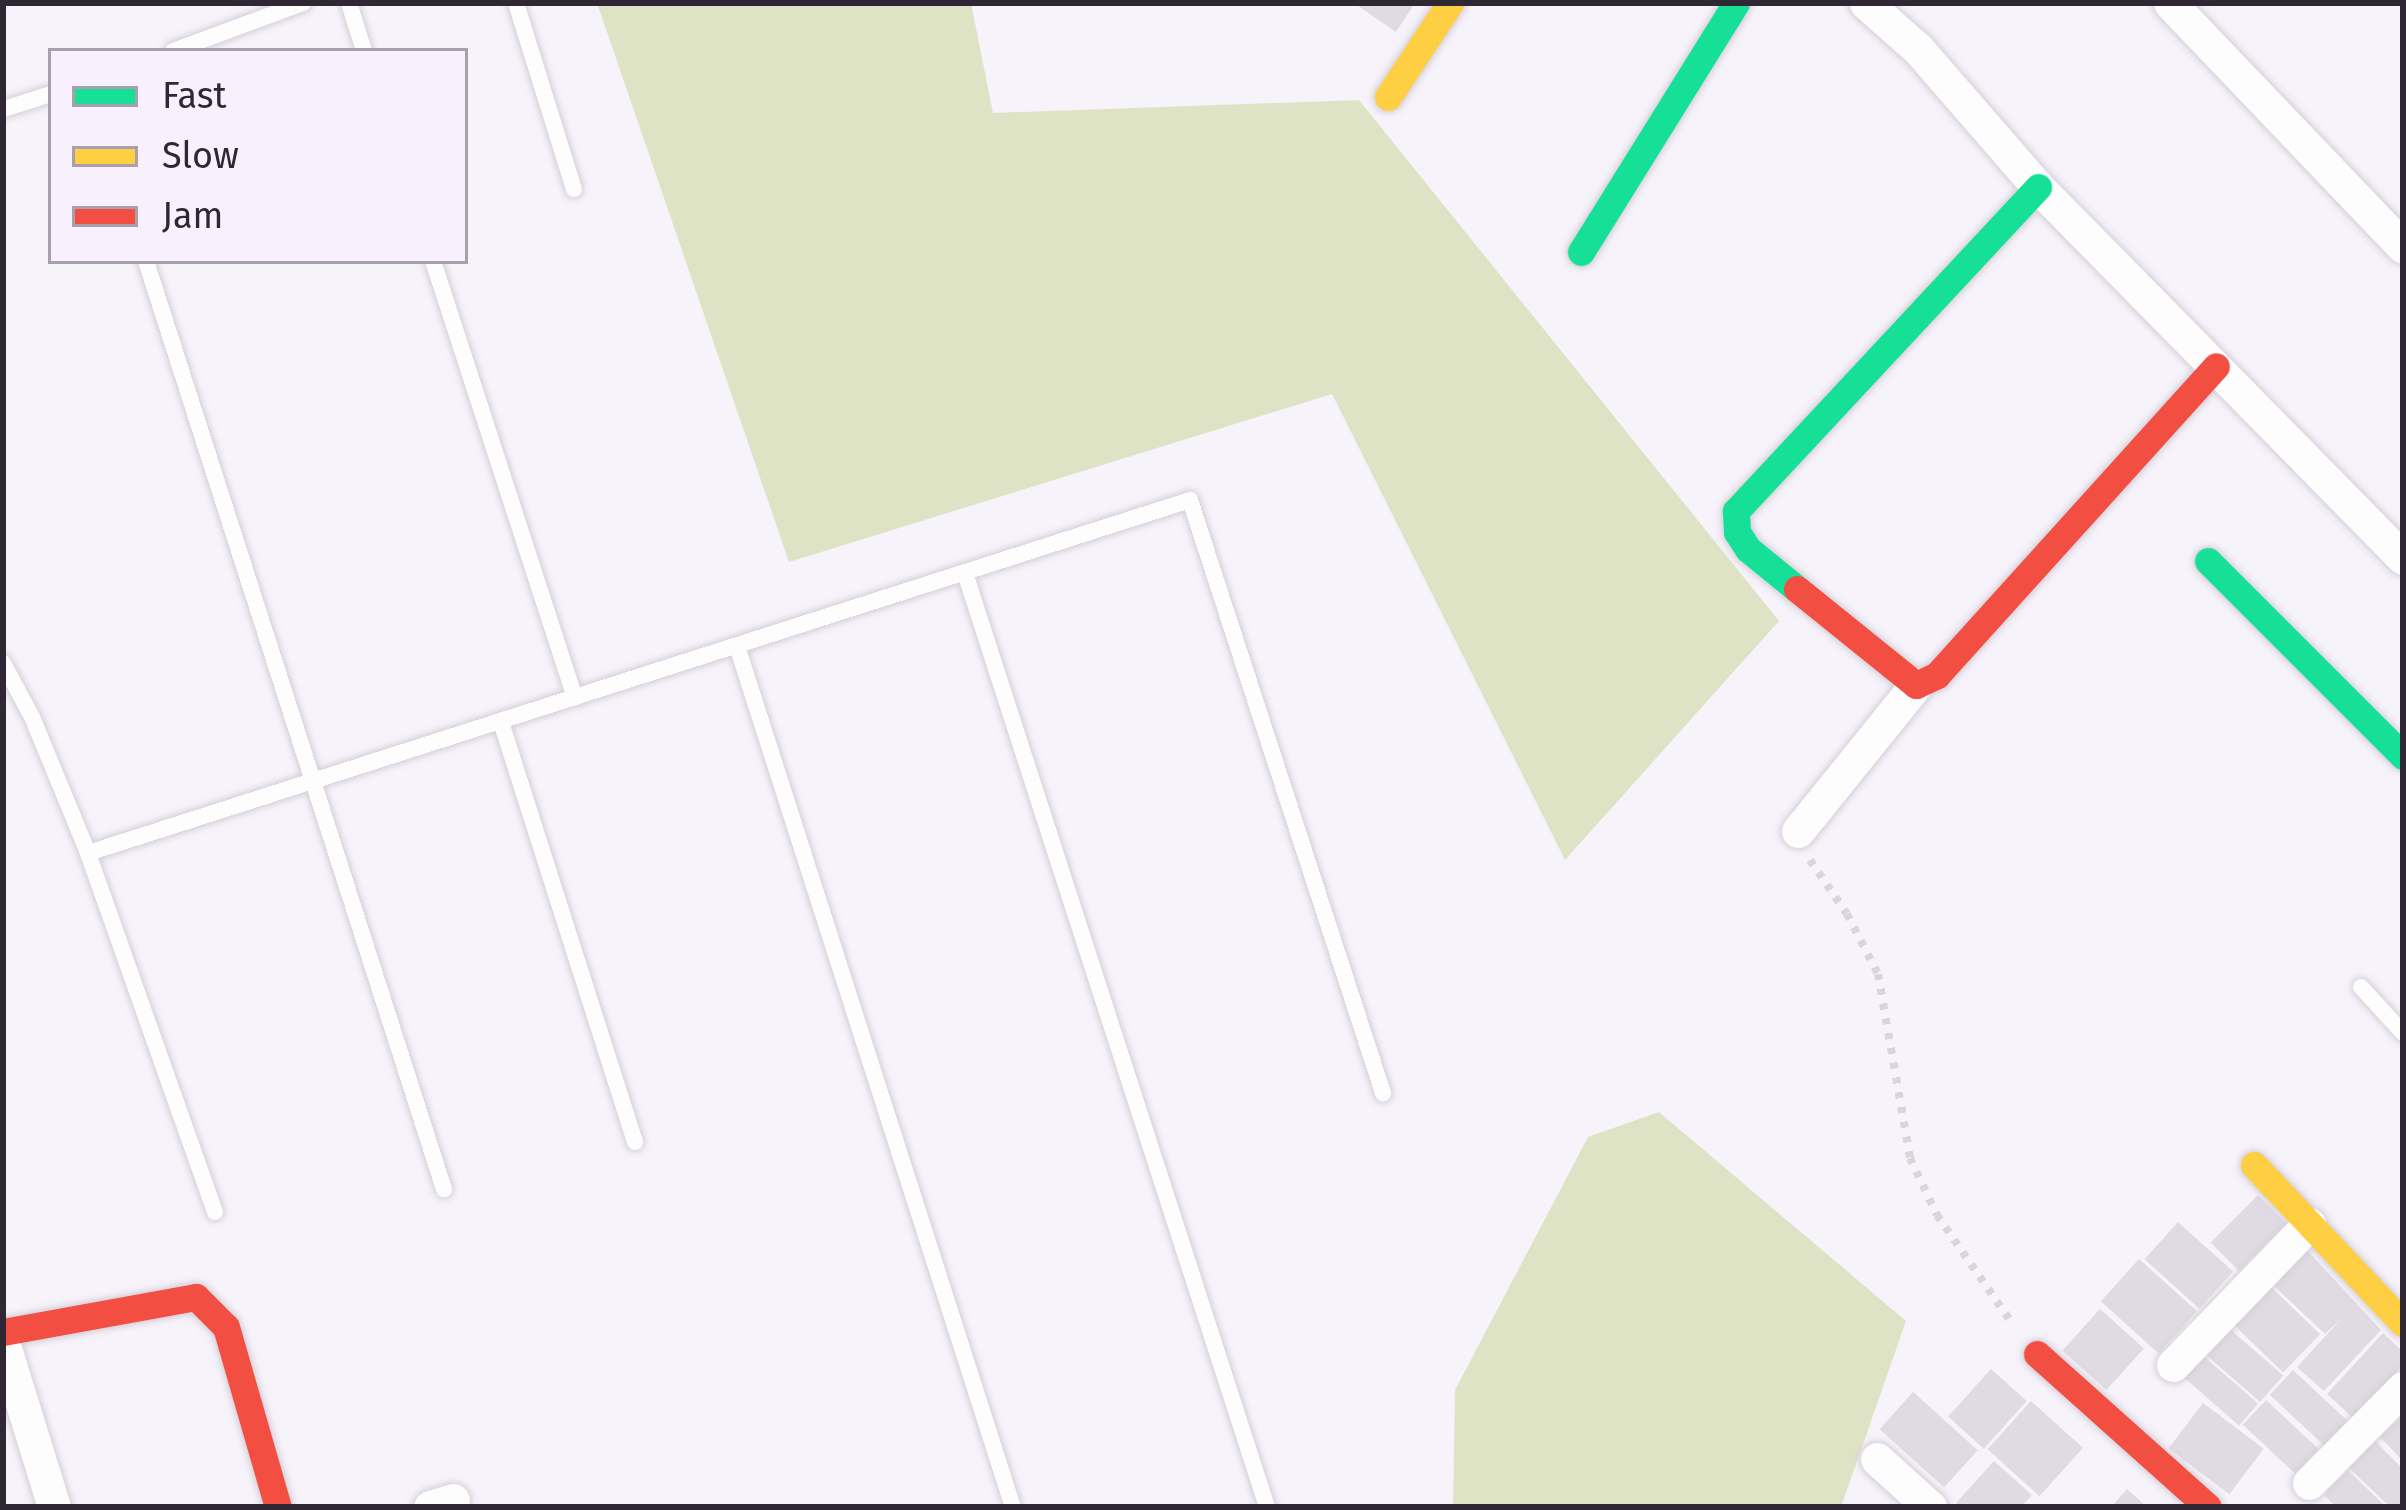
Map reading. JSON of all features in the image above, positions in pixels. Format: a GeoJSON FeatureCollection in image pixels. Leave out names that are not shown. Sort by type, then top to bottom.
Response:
{"type":"FeatureCollection","features":[{"type":"Feature","properties":{"kind":"street"},"geometry":{"type":"LineString","coordinates":[[1388,97],[1450,3]]}},
{"type":"Feature","properties":{"kind":"street"},"geometry":{"type":"LineString","coordinates":[[1581,252],[1736,3]]}},
{"type":"Feature","properties":{"kind":"street"},"geometry":{"type":"LineString","coordinates":[[1866,3],[1918,49],[2038,187],[2403,558]]}},
{"type":"Feature","properties":{"kind":"street"},"geometry":{"type":"LineString","coordinates":[[2170,3],[2403,247]]}},
{"type":"Feature","properties":{"kind":"street"},"geometry":{"type":"LineString","coordinates":[[1916,685],[1748,549],[1737,532],[1736,511],[2038,187]]}},
{"type":"Feature","properties":{"kind":"street"},"geometry":{"type":"LineString","coordinates":[[1798,831],[1916,685],[1937,675],[2216,365]]}},
{"type":"Feature","properties":{"kind":"street"},"geometry":{"type":"LineString","coordinates":[[2208,561],[2403,756]]}},
{"type":"Feature","properties":{"kind":"street"},"geometry":{"type":"LineString","coordinates":[[2254,1165],[2403,1323]]}},
{"type":"Feature","properties":{"kind":"street"},"geometry":{"type":"LineString","coordinates":[[2173,1365],[2309,1224]]}},
{"type":"Feature","properties":{"kind":"street"},"geometry":{"type":"LineString","coordinates":[[3,1332],[196,1297],[226,1327],[278,1507]]}},
{"type":"Feature","properties":{"kind":"street"},"geometry":{"type":"LineString","coordinates":[[3,1342],[54,1507]]}},
{"type":"Feature","properties":{"kind":"street"},"geometry":{"type":"LineString","coordinates":[[2036,1354],[2208,1507]]}},
{"type":"Feature","properties":{"kind":"street"},"geometry":{"type":"LineString","coordinates":[[2309,1483],[2403,1388]]}},
{"type":"Feature","properties":{"kind":"street"},"geometry":{"type":"LineString","coordinates":[[1877,1459],[1930,1507]]}},
{"type":"Feature","properties":{"kind":"lane"},"geometry":{"type":"LineString","coordinates":[[181,48],[303,3]]}},
{"type":"Feature","properties":{"kind":"lane"},"geometry":{"type":"LineString","coordinates":[[349,3],[363,48]]}},
{"type":"Feature","properties":{"kind":"lane"},"geometry":{"type":"LineString","coordinates":[[516,3],[574,189]]}},
{"type":"Feature","properties":{"kind":"lane"},"geometry":{"type":"LineString","coordinates":[[4,109],[48,95]]}},
{"type":"Feature","properties":{"kind":"lane"},"geometry":{"type":"LineString","coordinates":[[147,264],[444,1189]]}},
{"type":"Feature","properties":{"kind":"lane"},"geometry":{"type":"LineString","coordinates":[[434,264],[575,698]]}},
{"type":"Feature","properties":{"kind":"lane"},"geometry":{"type":"LineString","coordinates":[[88,853],[1190,500],[1383,1094]]}},
{"type":"Feature","properties":{"kind":"lane"},"geometry":{"type":"LineString","coordinates":[[964,573],[1267,1507]]}},
{"type":"Feature","properties":{"kind":"lane"},"geometry":{"type":"LineString","coordinates":[[737,646],[1013,1507]]}},
{"type":"Feature","properties":{"kind":"lane"},"geometry":{"type":"LineString","coordinates":[[3,663],[32,717],[88,853],[215,1212]]}},
{"type":"Feature","properties":{"kind":"lane"},"geometry":{"type":"LineString","coordinates":[[501,722],[635,1142]]}},
{"type":"Feature","properties":{"kind":"lane"},"geometry":{"type":"LineString","coordinates":[[2361,988],[2403,1034]]}},
{"type":"Feature","properties":{"kind":"path"},"geometry":{"type":"LineString","coordinates":[[1798,831],[1808,858],[1847,914],[1878,974],[1910,1158],[1937,1215],[1985,1291],[2036,1354]]}},
{"type":"Feature","properties":{"kind":"green space"},"geometry":{"type":"Polygon","coordinates":[[[597,3],[971,3],[993,113],[1359,100],[1779,621],[1565,860],[1332,394],[789,562],[597,3]]]}},
{"type":"Feature","properties":{"kind":"green space"},"geometry":{"type":"Polygon","coordinates":[[[1659,1112],[1906,1321],[1841,1507],[1453,1507],[1455,1390],[1588,1137],[1659,1112]]]}},
{"type":"Feature","properties":{"kind":"building"},"geometry":{"type":"Polygon","coordinates":[[[1354,3],[1415,3],[1396,32],[1354,3]]]}},
{"type":"Feature","properties":{"kind":"building"},"geometry":{"type":"Polygon","coordinates":[[[2258,1195],[2286,1223],[2239,1271],[2211,1242],[2258,1195]]]}},
{"type":"Feature","properties":{"kind":"building"},"geometry":{"type":"Polygon","coordinates":[[[2178,1222],[2233,1272],[2200,1309],[2145,1259],[2178,1222]]]}},
{"type":"Feature","properties":{"kind":"building"},"geometry":{"type":"Polygon","coordinates":[[[2305,1248],[2381,1330],[2324,1391],[2297,1367],[2342,1318],[2325,1334],[2271,1283],[2305,1248]]]}},
{"type":"Feature","properties":{"kind":"building"},"geometry":{"type":"Polygon","coordinates":[[[2139,1259],[2197,1311],[2159,1354],[2101,1301],[2139,1259]]]}},
{"type":"Feature","properties":{"kind":"building"},"geometry":{"type":"Polygon","coordinates":[[[2269,1285],[2320,1334],[2283,1372],[2232,1323],[2269,1285]]]}},
{"type":"Feature","properties":{"kind":"building"},"geometry":{"type":"Polygon","coordinates":[[[2100,1309],[2144,1348],[2106,1390],[2063,1351],[2100,1309]]]}},
{"type":"Feature","properties":{"kind":"building"},"geometry":{"type":"Polygon","coordinates":[[[2225,1325],[2283,1376],[2260,1402],[2202,1351],[2225,1325]]]}},
{"type":"Feature","properties":{"kind":"building"},"geometry":{"type":"Polygon","coordinates":[[[2383,1333],[2403,1352],[2403,1365],[2353,1418],[2327,1394],[2383,1333]]]}},
{"type":"Feature","properties":{"kind":"building"},"geometry":{"type":"Polygon","coordinates":[[[2200,1353],[2258,1404],[2239,1425],[2181,1375],[2200,1353]]]}},
{"type":"Feature","properties":{"kind":"building"},"geometry":{"type":"Polygon","coordinates":[[[1991,1369],[2027,1401],[1984,1449],[1948,1417],[1991,1369]]]}},
{"type":"Feature","properties":{"kind":"building"},"geometry":{"type":"Polygon","coordinates":[[[2293,1370],[2348,1421],[2325,1446],[2270,1395],[2293,1370]]]}},
{"type":"Feature","properties":{"kind":"building"},"geometry":{"type":"Polygon","coordinates":[[[1913,1392],[1978,1450],[1944,1487],[1880,1429],[1913,1392]]]}},
{"type":"Feature","properties":{"kind":"building"},"geometry":{"type":"Polygon","coordinates":[[[2266,1400],[2319,1449],[2295,1474],[2243,1425],[2266,1400]]]}},
{"type":"Feature","properties":{"kind":"building"},"geometry":{"type":"Polygon","coordinates":[[[2031,1401],[2083,1448],[2040,1496],[1988,1449],[2031,1401]]]}},
{"type":"Feature","properties":{"kind":"building"},"geometry":{"type":"Polygon","coordinates":[[[2203,1403],[2264,1449],[2229,1494],[2169,1449],[2203,1403]]]}},
{"type":"Feature","properties":{"kind":"building"},"geometry":{"type":"Polygon","coordinates":[[[2403,1416],[2403,1461],[2380,1437],[2403,1416]]]}},
{"type":"Feature","properties":{"kind":"building"},"geometry":{"type":"Polygon","coordinates":[[[2375,1441],[2403,1469],[2403,1507],[2390,1507],[2349,1468],[2375,1441]]]}},
{"type":"Feature","properties":{"kind":"building"},"geometry":{"type":"Polygon","coordinates":[[[1994,1461],[2032,1495],[2021,1507],[1960,1507],[1956,1503],[1994,1461]]]}},
{"type":"Feature","properties":{"kind":"building"},"geometry":{"type":"Polygon","coordinates":[[[2348,1470],[2386,1507],[2336,1507],[2324,1495],[2348,1470]]]}},
{"type":"Feature","properties":{"kind":"building"},"geometry":{"type":"Polygon","coordinates":[[[2127,1489],[2147,1507],[2111,1507],[2127,1489]]]}},
{"type":"Feature","properties":{"kind":"traffic: fast"},"geometry":{"type":"LineString","coordinates":[[1581,252],[1736,3]]}},
{"type":"Feature","properties":{"kind":"traffic: fast"},"geometry":{"type":"LineString","coordinates":[[1797,589],[1748,549],[1737,532],[1736,511],[2038,187]]}},
{"type":"Feature","properties":{"kind":"traffic: fast"},"geometry":{"type":"LineString","coordinates":[[2208,561],[2403,756]]}},
{"type":"Feature","properties":{"kind":"traffic: slow"},"geometry":{"type":"LineString","coordinates":[[1388,97],[1450,3]]}},
{"type":"Feature","properties":{"kind":"traffic: slow"},"geometry":{"type":"LineString","coordinates":[[2254,1165],[2403,1323]]}},
{"type":"Feature","properties":{"kind":"traffic: jam"},"geometry":{"type":"LineString","coordinates":[[1797,589],[1916,685],[1937,675],[2216,366]]}},
{"type":"Feature","properties":{"kind":"traffic: jam"},"geometry":{"type":"LineString","coordinates":[[3,1332],[196,1297],[226,1327],[278,1507]]}},
{"type":"Feature","properties":{"kind":"traffic: jam"},"geometry":{"type":"LineString","coordinates":[[2037,1354],[2208,1507]]}}]}
